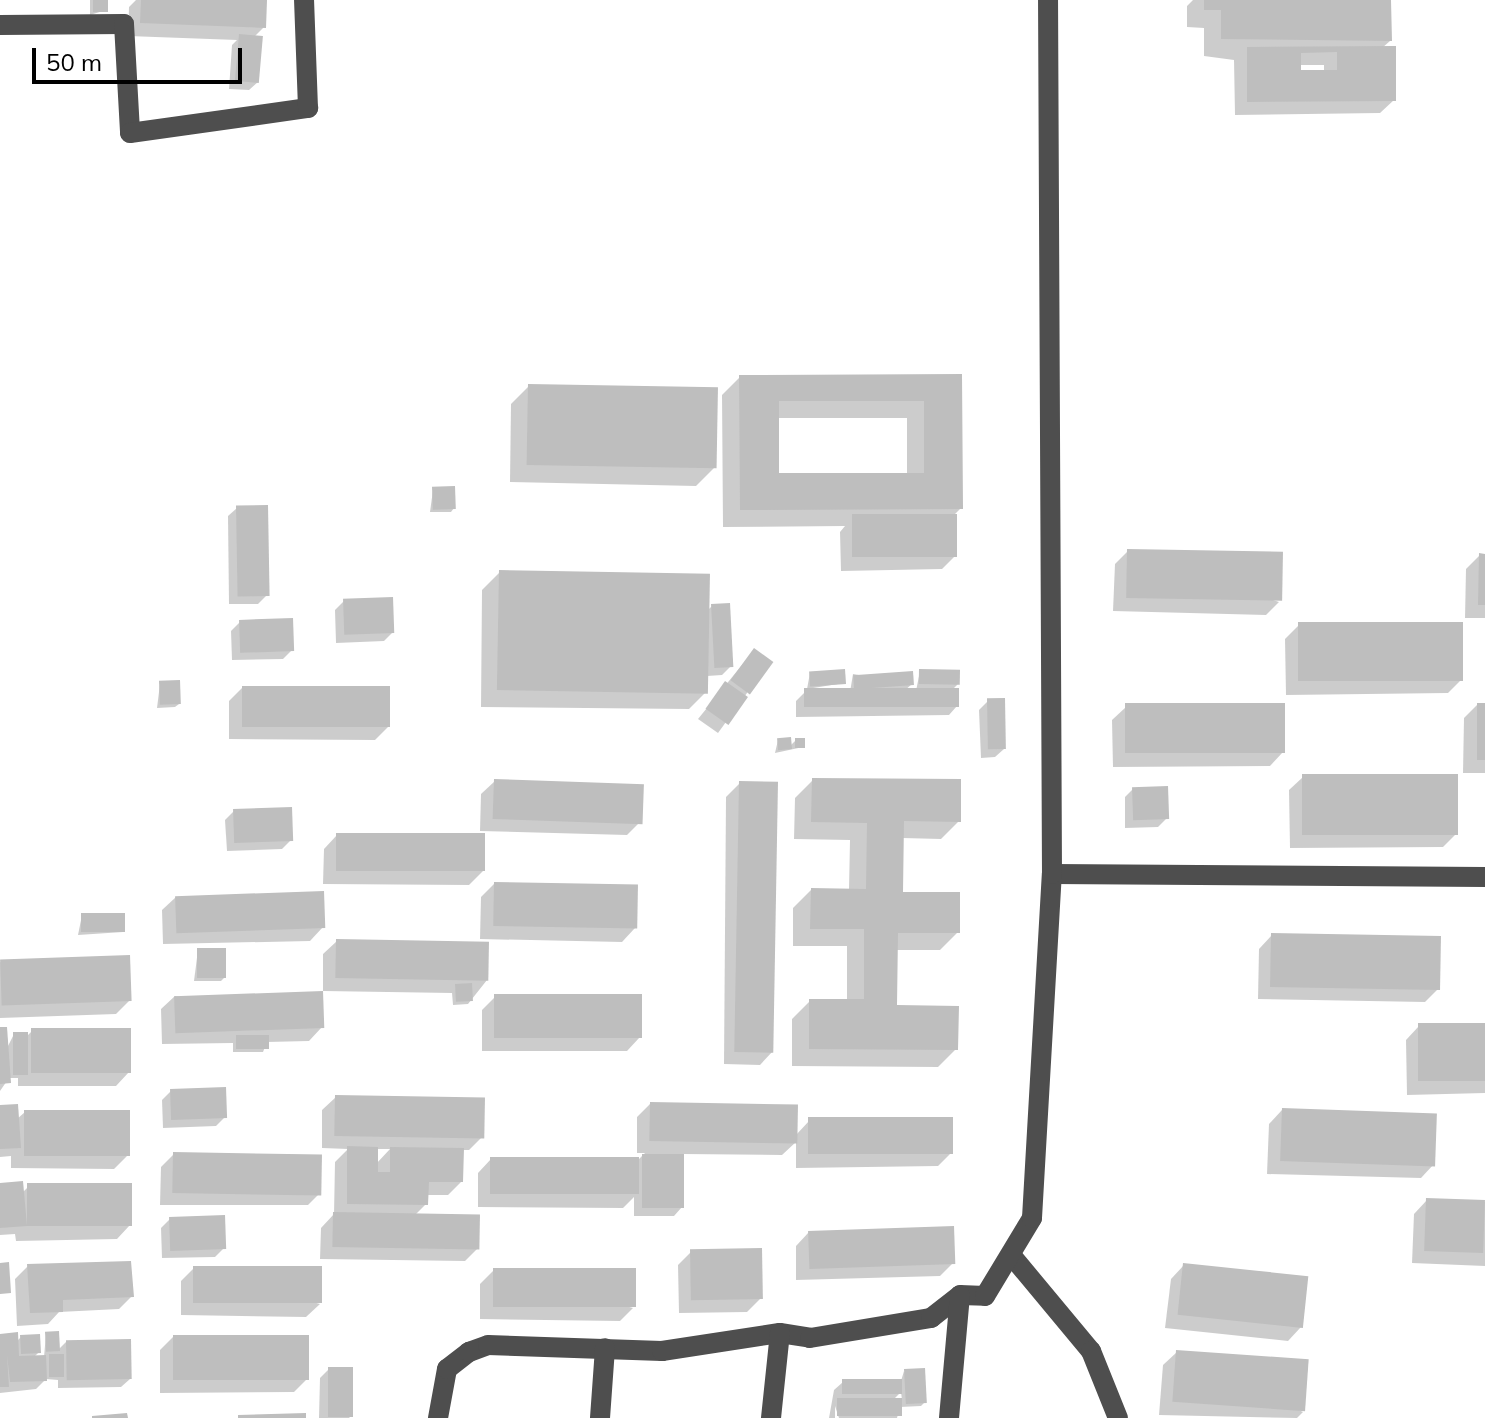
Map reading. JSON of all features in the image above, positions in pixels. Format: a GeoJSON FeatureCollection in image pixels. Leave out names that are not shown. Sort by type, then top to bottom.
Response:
{"type":"FeatureCollection","features":[{"type":"Feature","properties":{"kind":"street"},"geometry":{"type":"LineString","coordinates":[[0,25],[124,24],[130,133],[308,108],[304,0]]}},
{"type":"Feature","properties":{"kind":"street"},"geometry":{"type":"LineString","coordinates":[[438,1418],[447,1369],[469,1352],[488,1345],[662,1351],[780,1333],[810,1338],[931,1318],[960,1295],[985,1296],[1032,1218],[1052,874],[1048,0]]}},
{"type":"Feature","properties":{"kind":"street"},"geometry":{"type":"LineString","coordinates":[[1052,874],[1485,877]]}},
{"type":"Feature","properties":{"kind":"street"},"geometry":{"type":"LineString","coordinates":[[1011,1255],[1091,1351],[1118,1418]]}},
{"type":"Feature","properties":{"kind":"street"},"geometry":{"type":"LineString","coordinates":[[949,1418],[960,1295]]}},
{"type":"Feature","properties":{"kind":"street"},"geometry":{"type":"LineString","coordinates":[[771,1418],[780,1333]]}},
{"type":"Feature","properties":{"kind":"street"},"geometry":{"type":"LineString","coordinates":[[600,1418],[605,1348]]}},
{"type":"Feature","properties":{"kind":"building"},"geometry":{"type":"Polygon","coordinates":[[[93,0],[108,0],[108,12],[93,12],[93,0]]]}},
{"type":"Feature","properties":{"kind":"building"},"geometry":{"type":"Polygon","coordinates":[[[141,0],[267,0],[266,28],[140,23],[141,0]]]}},
{"type":"Feature","properties":{"kind":"building"},"geometry":{"type":"Polygon","coordinates":[[[1204,0],[1391,0],[1392,41],[1221,39],[1221,10],[1204,10],[1204,0]]]}},
{"type":"Feature","properties":{"kind":"building"},"geometry":{"type":"Polygon","coordinates":[[[239,34],[263,36],[259,83],[235,81],[239,34]]]}},
{"type":"Feature","properties":{"kind":"building"},"geometry":{"type":"Polygon","coordinates":[[[1396,46],[1396,101],[1247,102],[1247,47],[1396,46]],[[1337,52],[1301,53],[1301,70],[1337,70],[1337,52]]]}},
{"type":"Feature","properties":{"kind":"building"},"geometry":{"type":"Polygon","coordinates":[[[962,374],[963,509],[740,510],[739,375],[962,374]],[[779,401],[779,473],[924,473],[924,401],[779,401]]]}},
{"type":"Feature","properties":{"kind":"building"},"geometry":{"type":"Polygon","coordinates":[[[528,384],[718,387],[717,468],[527,465],[528,384]]]}},
{"type":"Feature","properties":{"kind":"building"},"geometry":{"type":"Polygon","coordinates":[[[455,486],[456,509],[433,510],[432,487],[455,486]]]}},
{"type":"Feature","properties":{"kind":"building"},"geometry":{"type":"Polygon","coordinates":[[[268,505],[270,596],[238,597],[236,506],[268,505]]]}},
{"type":"Feature","properties":{"kind":"building"},"geometry":{"type":"Polygon","coordinates":[[[852,514],[957,514],[957,557],[852,557],[852,514]]]}},
{"type":"Feature","properties":{"kind":"building"},"geometry":{"type":"Polygon","coordinates":[[[1127,549],[1283,552],[1282,601],[1126,598],[1127,549]]]}},
{"type":"Feature","properties":{"kind":"building"},"geometry":{"type":"Polygon","coordinates":[[[1479,553],[1485,554],[1485,605],[1478,605],[1479,553]]]}},
{"type":"Feature","properties":{"kind":"building"},"geometry":{"type":"Polygon","coordinates":[[[499,570],[710,574],[708,694],[497,690],[499,570]]]}},
{"type":"Feature","properties":{"kind":"building"},"geometry":{"type":"Polygon","coordinates":[[[393,597],[394,633],[344,635],[343,599],[393,597]]]}},
{"type":"Feature","properties":{"kind":"building"},"geometry":{"type":"Polygon","coordinates":[[[730,603],[733,667],[714,668],[711,604],[730,603]]]}},
{"type":"Feature","properties":{"kind":"building"},"geometry":{"type":"Polygon","coordinates":[[[293,618],[294,651],[240,653],[239,620],[293,618]]]}},
{"type":"Feature","properties":{"kind":"building"},"geometry":{"type":"Polygon","coordinates":[[[1298,622],[1463,622],[1463,681],[1298,681],[1298,622]]]}},
{"type":"Feature","properties":{"kind":"building"},"geometry":{"type":"Polygon","coordinates":[[[754,648],[773,662],[750,694],[730,680],[754,648]]]}},
{"type":"Feature","properties":{"kind":"building"},"geometry":{"type":"Polygon","coordinates":[[[845,669],[846,684],[810,686],[809,672],[845,669]]]}},
{"type":"Feature","properties":{"kind":"building"},"geometry":{"type":"Polygon","coordinates":[[[919,669],[960,670],[960,685],[919,684],[919,669]]]}},
{"type":"Feature","properties":{"kind":"building"},"geometry":{"type":"Polygon","coordinates":[[[913,671],[914,685],[854,689],[853,675],[913,671]]]}},
{"type":"Feature","properties":{"kind":"building"},"geometry":{"type":"Polygon","coordinates":[[[180,680],[181,704],[160,705],[159,681],[180,680]]]}},
{"type":"Feature","properties":{"kind":"building"},"geometry":{"type":"Polygon","coordinates":[[[725,681],[748,697],[728,725],[705,709],[725,681]]]}},
{"type":"Feature","properties":{"kind":"building"},"geometry":{"type":"Polygon","coordinates":[[[242,686],[390,686],[390,727],[242,727],[242,686]]]}},
{"type":"Feature","properties":{"kind":"building"},"geometry":{"type":"Polygon","coordinates":[[[804,688],[959,688],[959,707],[804,707],[804,688]]]}},
{"type":"Feature","properties":{"kind":"building"},"geometry":{"type":"Polygon","coordinates":[[[987,698],[1005,698],[1006,749],[988,749],[987,698]]]}},
{"type":"Feature","properties":{"kind":"building"},"geometry":{"type":"Polygon","coordinates":[[[1125,703],[1285,703],[1285,753],[1125,753],[1125,703]]]}},
{"type":"Feature","properties":{"kind":"building"},"geometry":{"type":"Polygon","coordinates":[[[1477,703],[1485,703],[1485,760],[1477,760],[1477,703]]]}},
{"type":"Feature","properties":{"kind":"building"},"geometry":{"type":"Polygon","coordinates":[[[791,737],[792,749],[778,750],[777,738],[791,737]]]}},
{"type":"Feature","properties":{"kind":"building"},"geometry":{"type":"Polygon","coordinates":[[[795,738],[805,738],[805,748],[795,748],[795,738]]]}},
{"type":"Feature","properties":{"kind":"building"},"geometry":{"type":"Polygon","coordinates":[[[1302,774],[1458,774],[1458,835],[1302,835],[1302,774]]]}},
{"type":"Feature","properties":{"kind":"building"},"geometry":{"type":"Polygon","coordinates":[[[812,778],[961,779],[961,822],[904,821],[903,892],[960,892],[960,933],[898,933],[897,1005],[959,1006],[958,1050],[809,1049],[809,999],[864,999],[864,929],[810,929],[811,888],[866,889],[867,823],[811,822],[812,778]]]}},
{"type":"Feature","properties":{"kind":"building"},"geometry":{"type":"Polygon","coordinates":[[[494,779],[644,784],[643,824],[493,819],[494,779]]]}},
{"type":"Feature","properties":{"kind":"building"},"geometry":{"type":"Polygon","coordinates":[[[739,781],[778,782],[773,1053],[734,1052],[739,781]]]}},
{"type":"Feature","properties":{"kind":"building"},"geometry":{"type":"Polygon","coordinates":[[[1168,786],[1169,819],[1133,820],[1132,787],[1168,786]]]}},
{"type":"Feature","properties":{"kind":"building"},"geometry":{"type":"Polygon","coordinates":[[[292,807],[293,841],[234,843],[233,809],[292,807]]]}},
{"type":"Feature","properties":{"kind":"building"},"geometry":{"type":"Polygon","coordinates":[[[336,833],[485,833],[485,871],[336,871],[336,833]]]}},
{"type":"Feature","properties":{"kind":"building"},"geometry":{"type":"Polygon","coordinates":[[[494,882],[638,885],[637,929],[493,926],[494,882]]]}},
{"type":"Feature","properties":{"kind":"building"},"geometry":{"type":"Polygon","coordinates":[[[324,891],[325,928],[176,933],[175,896],[324,891]]]}},
{"type":"Feature","properties":{"kind":"building"},"geometry":{"type":"Polygon","coordinates":[[[81,913],[125,913],[125,932],[81,932],[81,913]]]}},
{"type":"Feature","properties":{"kind":"building"},"geometry":{"type":"Polygon","coordinates":[[[1271,933],[1441,936],[1440,990],[1270,987],[1271,933]]]}},
{"type":"Feature","properties":{"kind":"building"},"geometry":{"type":"Polygon","coordinates":[[[336,939],[489,942],[488,981],[335,978],[336,939]]]}},
{"type":"Feature","properties":{"kind":"building"},"geometry":{"type":"Polygon","coordinates":[[[197,948],[226,948],[226,978],[197,978],[197,948]]]}},
{"type":"Feature","properties":{"kind":"building"},"geometry":{"type":"Polygon","coordinates":[[[130,955],[132,1001],[2,1006],[0,960],[130,955]]]}},
{"type":"Feature","properties":{"kind":"building"},"geometry":{"type":"Polygon","coordinates":[[[472,983],[473,1001],[456,1002],[455,984],[472,983]]]}},
{"type":"Feature","properties":{"kind":"building"},"geometry":{"type":"Polygon","coordinates":[[[323,991],[324,1028],[175,1033],[174,996],[323,991]]]}},
{"type":"Feature","properties":{"kind":"building"},"geometry":{"type":"Polygon","coordinates":[[[494,994],[642,994],[642,1038],[494,1038],[494,994]]]}},
{"type":"Feature","properties":{"kind":"building"},"geometry":{"type":"Polygon","coordinates":[[[1418,1023],[1485,1023],[1485,1081],[1418,1081],[1418,1023]]]}},
{"type":"Feature","properties":{"kind":"building"},"geometry":{"type":"Polygon","coordinates":[[[0,1027],[7,1027],[11,1083],[0,1084],[0,1027]]]}},
{"type":"Feature","properties":{"kind":"building"},"geometry":{"type":"Polygon","coordinates":[[[31,1028],[131,1028],[131,1073],[31,1073],[31,1028]]]}},
{"type":"Feature","properties":{"kind":"building"},"geometry":{"type":"Polygon","coordinates":[[[13,1032],[28,1032],[28,1075],[13,1075],[13,1032]]]}},
{"type":"Feature","properties":{"kind":"building"},"geometry":{"type":"Polygon","coordinates":[[[236,1035],[269,1035],[269,1049],[236,1049],[236,1035]]]}},
{"type":"Feature","properties":{"kind":"building"},"geometry":{"type":"Polygon","coordinates":[[[226,1087],[227,1118],[171,1120],[170,1089],[226,1087]]]}},
{"type":"Feature","properties":{"kind":"building"},"geometry":{"type":"Polygon","coordinates":[[[335,1095],[485,1098],[484,1139],[334,1136],[335,1095]]]}},
{"type":"Feature","properties":{"kind":"building"},"geometry":{"type":"Polygon","coordinates":[[[650,1102],[798,1105],[797,1144],[649,1141],[650,1102]]]}},
{"type":"Feature","properties":{"kind":"building"},"geometry":{"type":"Polygon","coordinates":[[[18,1104],[21,1148],[0,1149],[0,1105],[18,1104]]]}},
{"type":"Feature","properties":{"kind":"building"},"geometry":{"type":"Polygon","coordinates":[[[1282,1108],[1437,1113],[1435,1166],[1280,1161],[1282,1108]]]}},
{"type":"Feature","properties":{"kind":"building"},"geometry":{"type":"Polygon","coordinates":[[[24,1110],[130,1110],[130,1156],[24,1156],[24,1110]]]}},
{"type":"Feature","properties":{"kind":"building"},"geometry":{"type":"Polygon","coordinates":[[[808,1117],[953,1117],[953,1154],[808,1154],[808,1117]]]}},
{"type":"Feature","properties":{"kind":"building"},"geometry":{"type":"Polygon","coordinates":[[[347,1146],[378,1147],[378,1172],[390,1172],[390,1147],[464,1148],[463,1182],[429,1182],[428,1205],[347,1204],[347,1146]]]}},
{"type":"Feature","properties":{"kind":"building"},"geometry":{"type":"Polygon","coordinates":[[[173,1152],[322,1155],[321,1196],[172,1193],[173,1152]]]}},
{"type":"Feature","properties":{"kind":"building"},"geometry":{"type":"Polygon","coordinates":[[[642,1154],[684,1154],[684,1208],[642,1208],[642,1154]]]}},
{"type":"Feature","properties":{"kind":"building"},"geometry":{"type":"Polygon","coordinates":[[[490,1157],[639,1157],[639,1194],[490,1194],[490,1157]]]}},
{"type":"Feature","properties":{"kind":"building"},"geometry":{"type":"Polygon","coordinates":[[[23,1181],[27,1226],[0,1228],[0,1183],[23,1181]]]}},
{"type":"Feature","properties":{"kind":"building"},"geometry":{"type":"Polygon","coordinates":[[[27,1183],[132,1183],[132,1226],[27,1226],[27,1183]]]}},
{"type":"Feature","properties":{"kind":"building"},"geometry":{"type":"Polygon","coordinates":[[[1426,1198],[1485,1200],[1483,1253],[1424,1251],[1426,1198]]]}},
{"type":"Feature","properties":{"kind":"building"},"geometry":{"type":"Polygon","coordinates":[[[333,1212],[480,1215],[479,1250],[332,1247],[333,1212]]]}},
{"type":"Feature","properties":{"kind":"building"},"geometry":{"type":"Polygon","coordinates":[[[225,1215],[226,1249],[170,1251],[169,1217],[225,1215]]]}},
{"type":"Feature","properties":{"kind":"building"},"geometry":{"type":"Polygon","coordinates":[[[954,1226],[955,1264],[809,1269],[808,1231],[954,1226]]]}},
{"type":"Feature","properties":{"kind":"building"},"geometry":{"type":"Polygon","coordinates":[[[762,1248],[763,1299],[691,1300],[690,1249],[762,1248]]]}},
{"type":"Feature","properties":{"kind":"building"},"geometry":{"type":"Polygon","coordinates":[[[131,1261],[134,1297],[63,1300],[63,1312],[30,1313],[27,1264],[131,1261]]]}},
{"type":"Feature","properties":{"kind":"building"},"geometry":{"type":"Polygon","coordinates":[[[9,1262],[11,1293],[0,1294],[0,1263],[9,1262]]]}},
{"type":"Feature","properties":{"kind":"building"},"geometry":{"type":"Polygon","coordinates":[[[1183,1263],[1308,1276],[1303,1328],[1178,1315],[1183,1263]]]}},
{"type":"Feature","properties":{"kind":"building"},"geometry":{"type":"Polygon","coordinates":[[[193,1266],[322,1266],[322,1303],[193,1303],[193,1266]]]}},
{"type":"Feature","properties":{"kind":"building"},"geometry":{"type":"Polygon","coordinates":[[[493,1268],[636,1268],[636,1307],[493,1307],[493,1268]]]}},
{"type":"Feature","properties":{"kind":"building"},"geometry":{"type":"Polygon","coordinates":[[[59,1331],[60,1351],[46,1352],[45,1332],[59,1331]]]}},
{"type":"Feature","properties":{"kind":"building"},"geometry":{"type":"Polygon","coordinates":[[[18,1332],[19,1356],[46,1355],[47,1381],[10,1382],[7,1355],[9,1387],[0,1387],[0,1334],[18,1332]]]}},
{"type":"Feature","properties":{"kind":"building"},"geometry":{"type":"Polygon","coordinates":[[[40,1334],[41,1353],[21,1354],[20,1335],[40,1334]]]}},
{"type":"Feature","properties":{"kind":"building"},"geometry":{"type":"Polygon","coordinates":[[[173,1335],[309,1335],[309,1380],[173,1380],[173,1335]]]}},
{"type":"Feature","properties":{"kind":"building"},"geometry":{"type":"Polygon","coordinates":[[[131,1339],[132,1379],[67,1380],[66,1340],[131,1339]]]}},
{"type":"Feature","properties":{"kind":"building"},"geometry":{"type":"Polygon","coordinates":[[[1176,1350],[1309,1359],[1305,1411],[1172,1402],[1176,1350]]]}},
{"type":"Feature","properties":{"kind":"building"},"geometry":{"type":"Polygon","coordinates":[[[49,1354],[64,1354],[64,1377],[49,1377],[49,1354]]]}},
{"type":"Feature","properties":{"kind":"building"},"geometry":{"type":"Polygon","coordinates":[[[328,1367],[353,1367],[353,1417],[328,1417],[328,1367]]]}},
{"type":"Feature","properties":{"kind":"building"},"geometry":{"type":"Polygon","coordinates":[[[925,1368],[927,1403],[906,1404],[904,1369],[925,1368]]]}},
{"type":"Feature","properties":{"kind":"building"},"geometry":{"type":"Polygon","coordinates":[[[842,1379],[902,1379],[902,1394],[842,1394],[842,1379]]]}},
{"type":"Feature","properties":{"kind":"building"},"geometry":{"type":"Polygon","coordinates":[[[837,1398],[902,1398],[902,1416],[837,1416],[837,1398]]]}},
{"type":"Feature","properties":{"kind":"building"},"geometry":{"type":"Polygon","coordinates":[[[127,1413],[128,1418],[92,1418],[92,1416],[127,1413]]]}},
{"type":"Feature","properties":{"kind":"building"},"geometry":{"type":"Polygon","coordinates":[[[306,1413],[306,1418],[238,1418],[238,1415],[306,1413]]]}}]}
